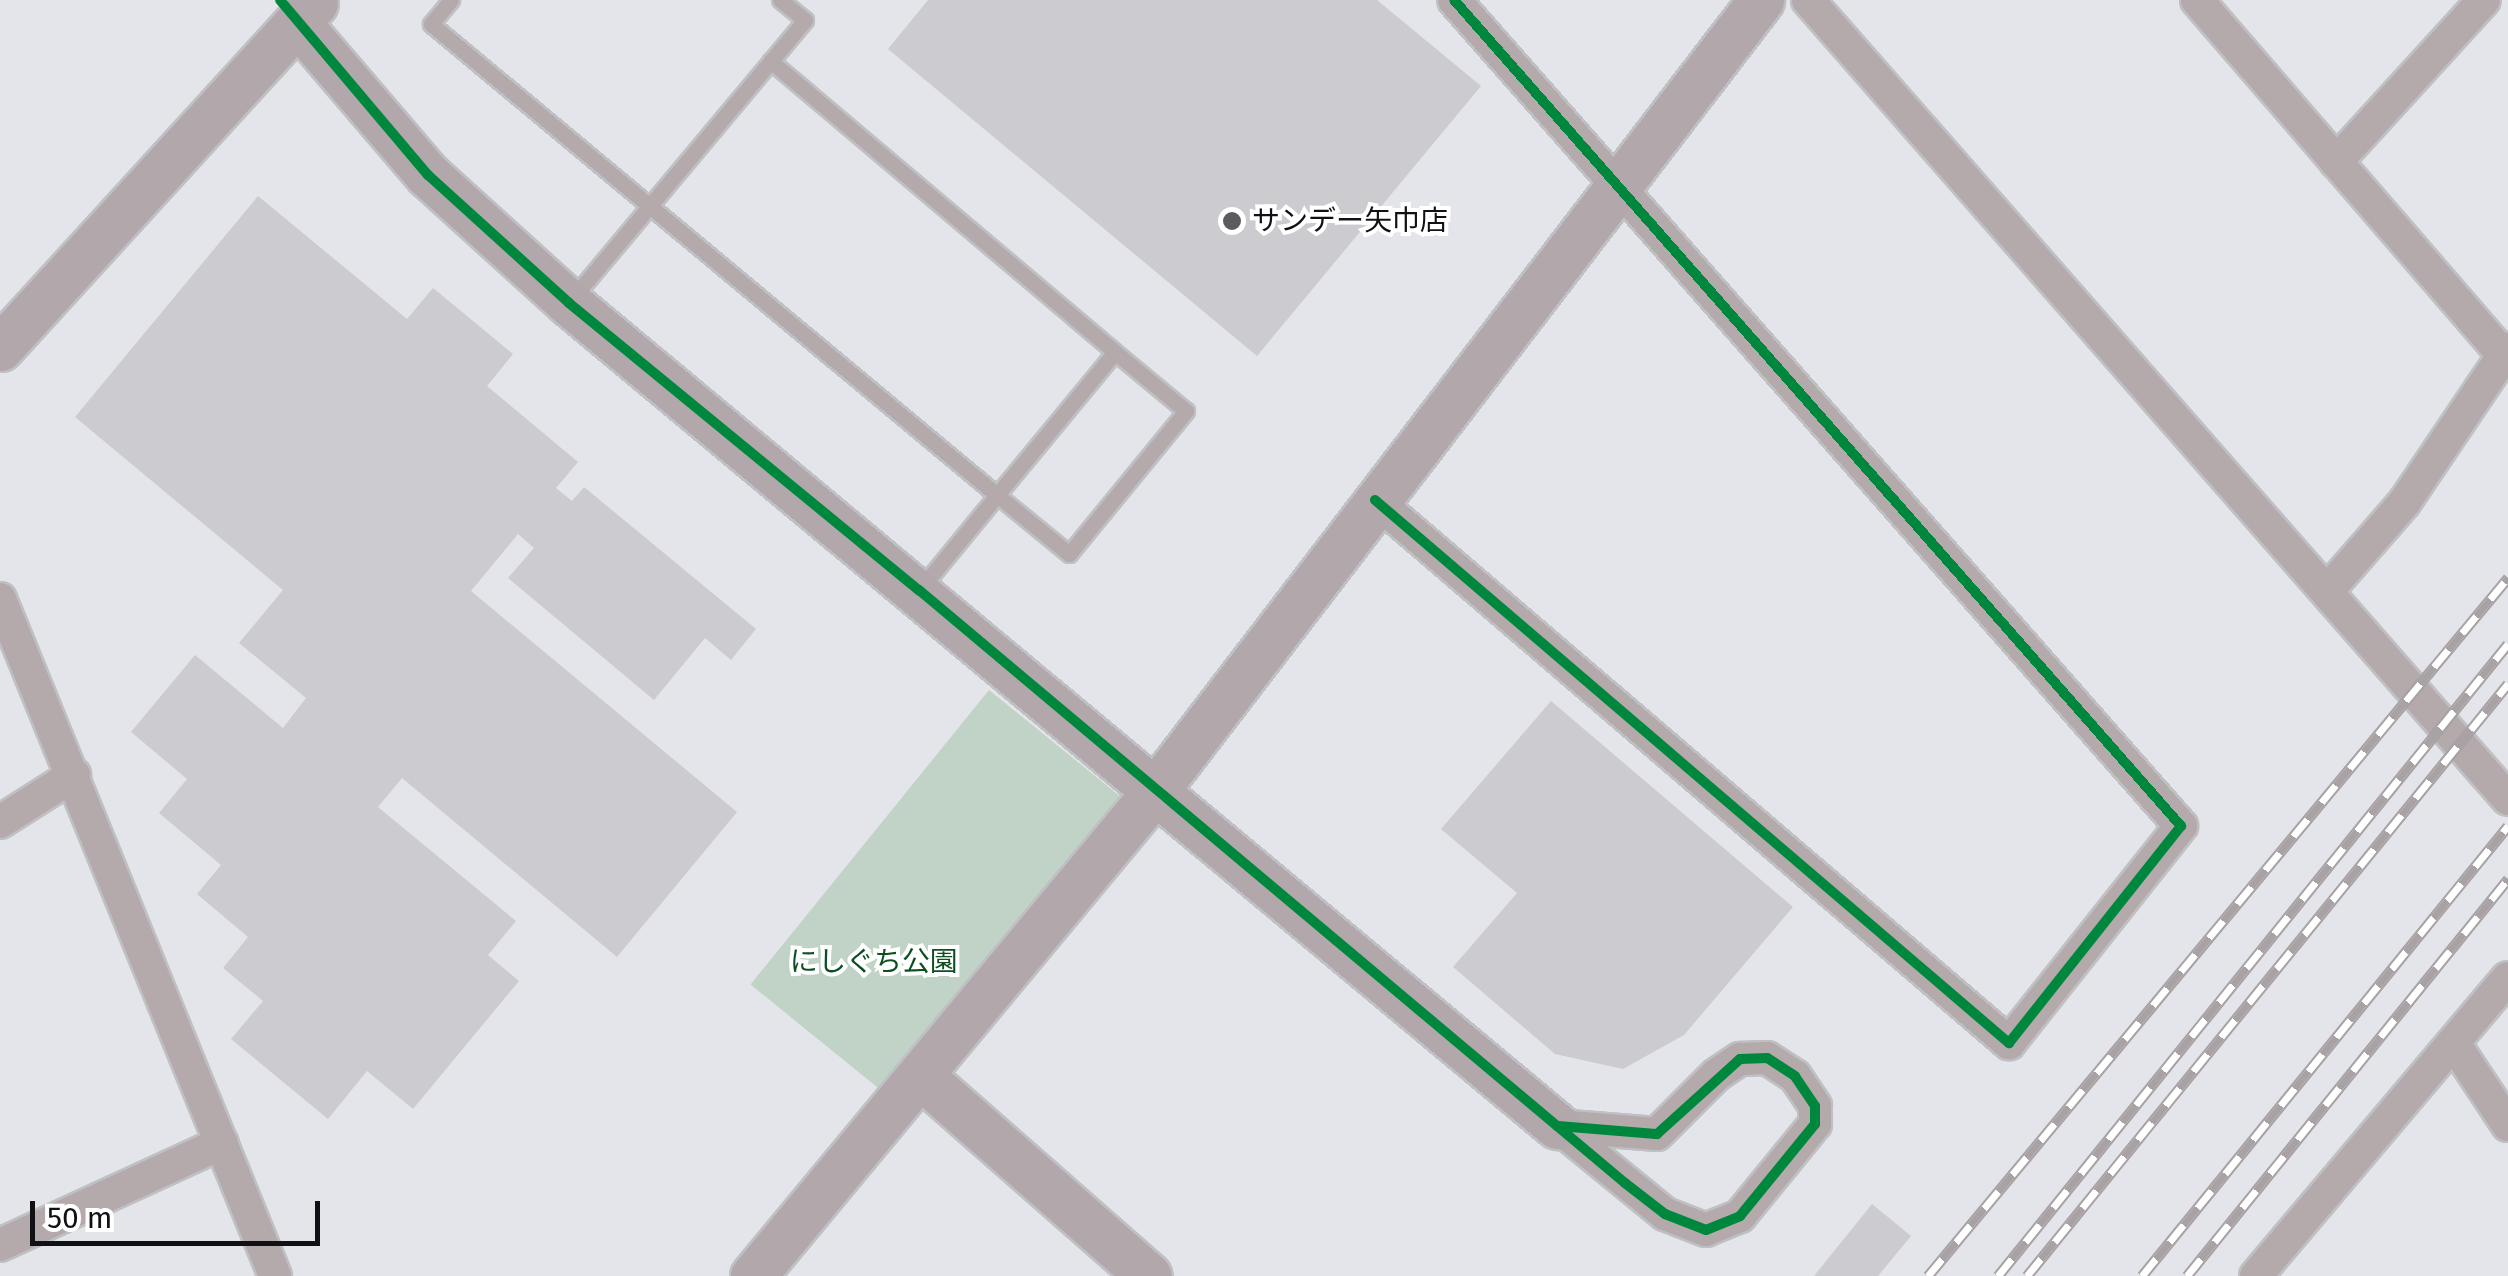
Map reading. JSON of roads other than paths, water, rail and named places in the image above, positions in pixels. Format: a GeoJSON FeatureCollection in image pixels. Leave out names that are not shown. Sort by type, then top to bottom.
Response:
{"type":"FeatureCollection","features":[{"type":"Feature","properties":{"kind":"street"},"geometry":{"type":"LineString","coordinates":[[1376,500],[2009,1043],[2181,826],[1454,0]]}},
{"type":"Feature","properties":{"kind":"street"},"geometry":{"type":"LineString","coordinates":[[753,1276],[1156,790],[1617,182],[1762,0]]}},
{"type":"Feature","properties":{"kind":"street"},"geometry":{"type":"LineString","coordinates":[[1808,0],[2329,589],[2508,799]]}},
{"type":"Feature","properties":{"kind":"street"},"geometry":{"type":"LineString","coordinates":[[2197,0],[2505,352],[2404,503],[2329,589]]}},
{"type":"Feature","properties":{"kind":"street"},"geometry":{"type":"LineString","coordinates":[[2336,162],[2484,0]]}},
{"type":"Feature","properties":{"kind":"street"},"geometry":{"type":"LineString","coordinates":[[0,348],[298,8],[428,176],[569,303],[919,590],[1557,1126],[1665,1214],[1706,1230],[1740,1216],[1815,1124],[1815,1106],[1795,1076],[1767,1058],[1740,1058],[1656,1134],[1557,1126]]}},
{"type":"Feature","properties":{"kind":"street"},"geometry":{"type":"LineString","coordinates":[[0,599],[275,1276]]}},
{"type":"Feature","properties":{"kind":"street"},"geometry":{"type":"LineString","coordinates":[[0,822],[74,775]]}},
{"type":"Feature","properties":{"kind":"street"},"geometry":{"type":"LineString","coordinates":[[2256,1276],[2508,978]]}},
{"type":"Feature","properties":{"kind":"street"},"geometry":{"type":"LineString","coordinates":[[2454,1045],[2508,1125]]}},
{"type":"Feature","properties":{"kind":"street"},"geometry":{"type":"LineString","coordinates":[[922,1076],[1138,1272]]}},
{"type":"Feature","properties":{"kind":"street"},"geometry":{"type":"LineString","coordinates":[[0,1245],[222,1144]]}},
{"type":"Feature","properties":{"kind":"lane"},"geometry":{"type":"LineString","coordinates":[[451,0],[430,24],[1069,554],[1186,411],[771,61]]}},
{"type":"Feature","properties":{"kind":"lane"},"geometry":{"type":"LineString","coordinates":[[569,303],[805,20],[780,0]]}},
{"type":"Feature","properties":{"kind":"lane"},"geometry":{"type":"LineString","coordinates":[[919,590],[1115,352]]}},
{"type":"Feature","properties":{"kind":"railway"},"geometry":{"type":"LineString","coordinates":[[1928,1276],[2508,578]]}},
{"type":"Feature","properties":{"kind":"railway"},"geometry":{"type":"LineString","coordinates":[[1998,1276],[2508,644]]}},
{"type":"Feature","properties":{"kind":"railway"},"geometry":{"type":"LineString","coordinates":[[2027,1276],[2508,684]]}},
{"type":"Feature","properties":{"kind":"railway"},"geometry":{"type":"LineString","coordinates":[[2142,1276],[2508,826]]}},
{"type":"Feature","properties":{"kind":"railway"},"geometry":{"type":"LineString","coordinates":[[2187,1276],[2508,879]]}},
{"type":"Feature","properties":{"kind":"place","name":"サンデー矢巾店"},"geometry":{"type":"Point","coordinates":[1232,221]}},
{"type":"Feature","properties":{"kind":"park label","name":"にしぐち公園"},"geometry":{"type":"Point","coordinates":[874,962]}}]}
